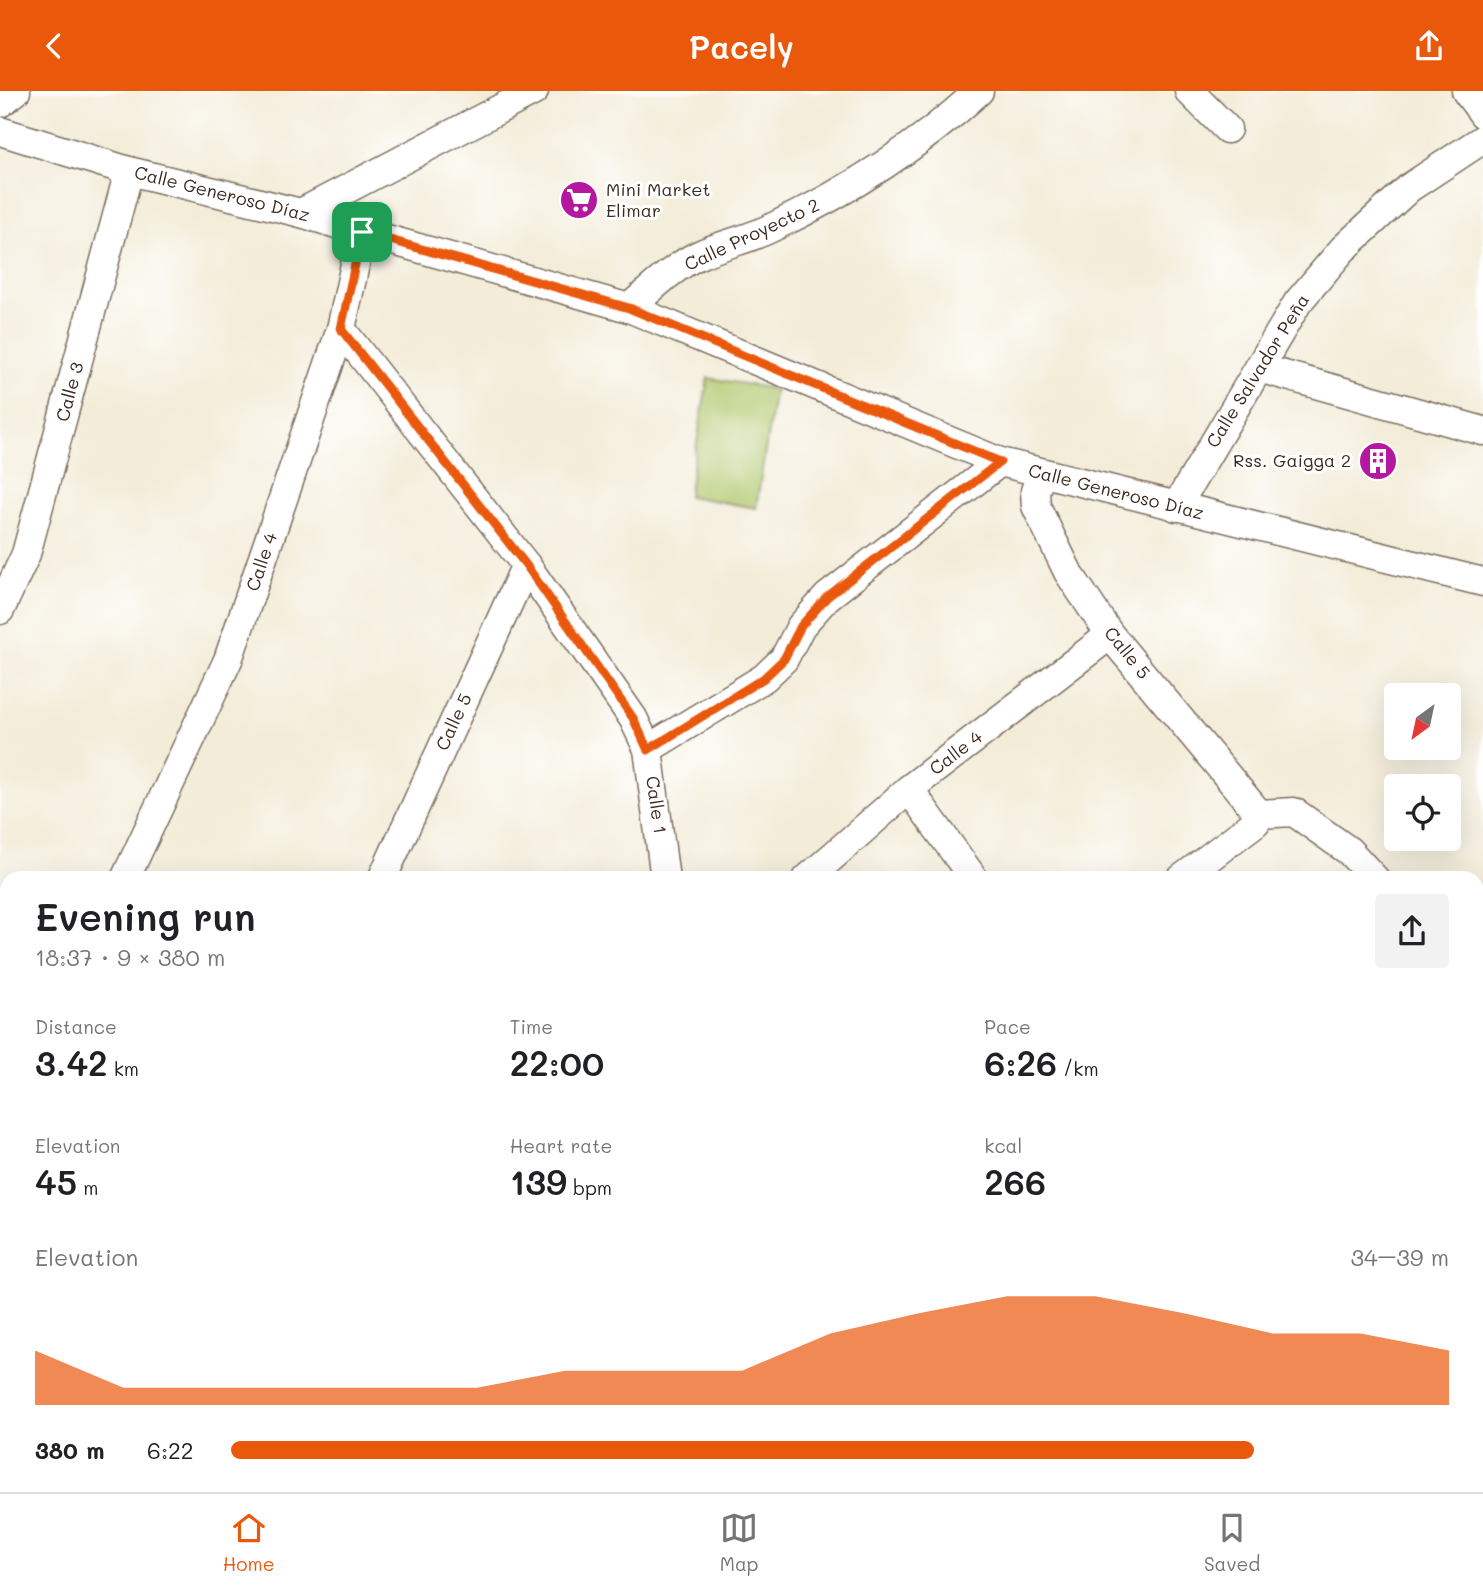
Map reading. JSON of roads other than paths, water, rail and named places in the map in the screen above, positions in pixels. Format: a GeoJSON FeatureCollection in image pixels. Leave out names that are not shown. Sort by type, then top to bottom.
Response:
{"type":"FeatureCollection","features":[{"type":"Feature","properties":{"kind":"street"},"geometry":{"type":"LineString","coordinates":[[0,103],[16,91]]}},
{"type":"Feature","properties":{"kind":"street"},"geometry":{"type":"LineString","coordinates":[[301,213],[534,91]]}},
{"type":"Feature","properties":{"kind":"street","name":"Calle Proyecto 2"},"geometry":{"type":"LineString","coordinates":[[629,308],[662,279],[699,255],[768,230],[831,198],[894,160],[953,115],[979,91]]}},
{"type":"Feature","properties":{"kind":"street"},"geometry":{"type":"LineString","coordinates":[[1189,91],[1227,129]]}},
{"type":"Feature","properties":{"kind":"street"},"geometry":{"type":"LineString","coordinates":[[1466,91],[1483,114]]}},
{"type":"Feature","properties":{"kind":"street","name":"Calle Generoso Díaz"},"geometry":{"type":"LineString","coordinates":[[0,131],[129,170],[301,213],[629,308],[1000,462],[1483,582]]}},
{"type":"Feature","properties":{"kind":"street","name":"Calle Salvador Peña"},"geometry":{"type":"LineString","coordinates":[[1177,507],[1298,302],[1343,249],[1409,188],[1483,139]]}},
{"type":"Feature","properties":{"kind":"street","name":"Calle 3"},"geometry":{"type":"LineString","coordinates":[[0,610],[26,554],[129,170]]}},
{"type":"Feature","properties":{"kind":"street","name":"Calle 4"},"geometry":{"type":"LineString","coordinates":[[129,871],[228,660],[341,329],[362,232]]}},
{"type":"Feature","properties":{"kind":"street","name":"Calle 1"},"geometry":{"type":"LineString","coordinates":[[341,329],[526,565],[633,718],[648,750],[664,871]]}},
{"type":"Feature","properties":{"kind":"street"},"geometry":{"type":"LineString","coordinates":[[1259,368],[1483,431]]}},
{"type":"Feature","properties":{"kind":"street"},"geometry":{"type":"LineString","coordinates":[[648,750],[764,678],[784,659],[801,626],[827,597],[1000,462]]}},
{"type":"Feature","properties":{"kind":"street","name":"Calle 5"},"geometry":{"type":"LineString","coordinates":[[1041,474],[1035,491],[1035,506],[1068,572],[1111,635],[1259,814]]}},
{"type":"Feature","properties":{"kind":"street","name":"Calle 5"},"geometry":{"type":"LineString","coordinates":[[386,871],[526,565]]}},
{"type":"Feature","properties":{"kind":"street","name":"Calle 4"},"geometry":{"type":"LineString","coordinates":[[816,871],[909,789],[1111,635]]}},
{"type":"Feature","properties":{"kind":"street"},"geometry":{"type":"LineString","coordinates":[[909,789],[968,871]]}},
{"type":"Feature","properties":{"kind":"street"},"geometry":{"type":"LineString","coordinates":[[1192,871],[1256,822],[1259,814],[1294,812],[1349,851],[1368,871]]}},
{"type":"Feature","properties":{"kind":"place","name":"Mini Market Elimar"},"geometry":{"type":"Point","coordinates":[579,200]}},
{"type":"Feature","properties":{"kind":"place","name":"Rss. Gaigga 2"},"geometry":{"type":"Point","coordinates":[1378,461]}}]}
